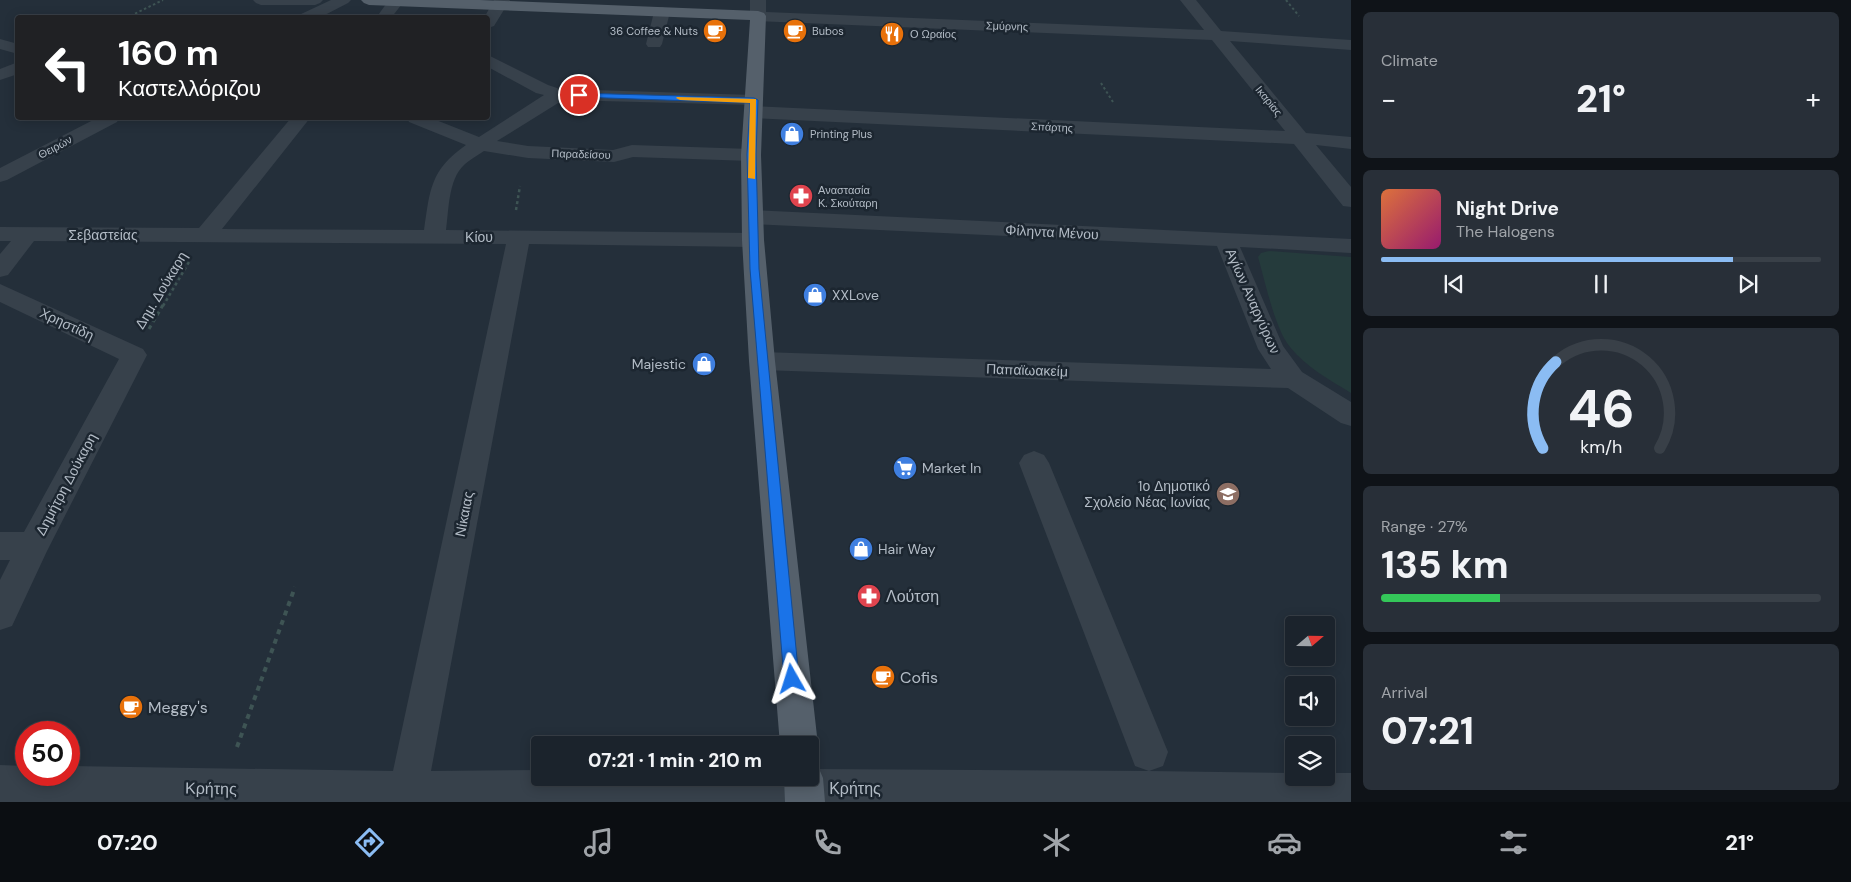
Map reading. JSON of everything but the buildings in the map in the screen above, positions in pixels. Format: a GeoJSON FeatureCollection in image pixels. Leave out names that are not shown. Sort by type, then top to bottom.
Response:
{"type":"FeatureCollection","features":[{"type":"Feature","properties":{"kind":"main road","name":"Σμύρνης"},"geometry":{"type":"LineString","coordinates":[[369,0],[500,3],[662,12],[758,8]]}},
{"type":"Feature","properties":{"kind":"main road"},"geometry":{"type":"LineString","coordinates":[[758,8],[752,154],[753,229],[762,361],[798,736]]}},
{"type":"Feature","properties":{"kind":"street"},"geometry":{"type":"LineString","coordinates":[[261,0],[314,0]]}},
{"type":"Feature","properties":{"kind":"street"},"geometry":{"type":"LineString","coordinates":[[311,15],[343,0]]}},
{"type":"Feature","properties":{"kind":"street","name":"Ικαρίας"},"geometry":{"type":"LineString","coordinates":[[1188,0],[1351,201]]}},
{"type":"Feature","properties":{"kind":"street"},"geometry":{"type":"LineString","coordinates":[[385,15],[397,1]]}},
{"type":"Feature","properties":{"kind":"street"},"geometry":{"type":"LineString","coordinates":[[490,20],[500,3]]}},
{"type":"Feature","properties":{"kind":"street","name":"Σμύρνης"},"geometry":{"type":"LineString","coordinates":[[758,8],[1216,35],[1351,45]]}},
{"type":"Feature","properties":{"kind":"street"},"geometry":{"type":"LineString","coordinates":[[654,44],[662,12]]}},
{"type":"Feature","properties":{"kind":"street"},"geometry":{"type":"LineString","coordinates":[[0,44],[15,48]]}},
{"type":"Feature","properties":{"kind":"street","name":"Σπάρτης"},"geometry":{"type":"LineString","coordinates":[[490,61],[542,89],[559,94],[1300,138],[1351,143]]}},
{"type":"Feature","properties":{"kind":"street"},"geometry":{"type":"LineString","coordinates":[[0,75],[15,68]]}},
{"type":"Feature","properties":{"kind":"street"},"geometry":{"type":"LineString","coordinates":[[434,236],[440,194],[447,174],[456,162],[507,126],[559,94]]}},
{"type":"Feature","properties":{"kind":"street","name":"Θειρών"},"geometry":{"type":"LineString","coordinates":[[0,176],[106,120]]}},
{"type":"Feature","properties":{"kind":"street"},"geometry":{"type":"LineString","coordinates":[[205,236],[299,120]]}},
{"type":"Feature","properties":{"kind":"street","name":"Παραδείσου"},"geometry":{"type":"LineString","coordinates":[[421,120],[482,145],[528,152],[614,156],[632,150],[752,154]]}},
{"type":"Feature","properties":{"kind":"street","name":"Κίου"},"geometry":{"type":"LineString","coordinates":[[205,236],[519,237],[753,229]]}},
{"type":"Feature","properties":{"kind":"street","name":"Φίληντα Μένου"},"geometry":{"type":"LineString","coordinates":[[753,229],[1226,240],[1351,246]]}},
{"type":"Feature","properties":{"kind":"street","name":"Σεβαστείας"},"geometry":{"type":"LineString","coordinates":[[0,234],[205,236]]}},
{"type":"Feature","properties":{"kind":"street"},"geometry":{"type":"LineString","coordinates":[[0,270],[28,234]]}},
{"type":"Feature","properties":{"kind":"street","name":"Νίκαιας"},"geometry":{"type":"LineString","coordinates":[[408,791],[519,237]]}},
{"type":"Feature","properties":{"kind":"street","name":"Αγίων Αναργύρων"},"geometry":{"type":"LineString","coordinates":[[1226,240],[1272,349],[1293,379],[1351,416]]}},
{"type":"Feature","properties":{"kind":"street","name":"Χρηστίδη"},"geometry":{"type":"LineString","coordinates":[[0,292],[134,355]]}},
{"type":"Feature","properties":{"kind":"street","name":"Δημήτρη Δούκαρη"},"geometry":{"type":"LineString","coordinates":[[0,615],[33,546],[134,355]]}},
{"type":"Feature","properties":{"kind":"street","name":"Παπαϊωακείμ"},"geometry":{"type":"LineString","coordinates":[[762,361],[1293,379]]}},
{"type":"Feature","properties":{"kind":"street"},"geometry":{"type":"LineString","coordinates":[[1034,463],[1149,752]]}},
{"type":"Feature","properties":{"kind":"street"},"geometry":{"type":"LineString","coordinates":[[0,546],[33,546]]}},
{"type":"Feature","properties":{"kind":"street","name":"Κρήτης"},"geometry":{"type":"LineString","coordinates":[[0,785],[408,791],[804,789],[1351,793]]}},
{"type":"Feature","properties":{"kind":"path"},"geometry":{"type":"LineString","coordinates":[[132,15],[163,0]]}},
{"type":"Feature","properties":{"kind":"path","name":"Δημ. Δούκαρη"},"geometry":{"type":"LineString","coordinates":[[134,355],[205,236]]}},
{"type":"Feature","properties":{"kind":"path"},"geometry":{"type":"LineString","coordinates":[[222,788],[295,587]]}},
{"type":"Feature","properties":{"kind":"green space"},"geometry":{"type":"Polygon","coordinates":[[[1269,251],[1351,257],[1351,393],[1311,367],[1296,354],[1285,339],[1271,304],[1258,257],[1261,253],[1269,251]]]}},
{"type":"Feature","properties":{"kind":"slow traffic"},"geometry":{"type":"LineString","coordinates":[[680,98],[754,100],[752,178]]}},
{"type":"Feature","properties":{"kind":"place","name":"36 Coffee & Nuts"},"geometry":{"type":"Point","coordinates":[715,31]}},
{"type":"Feature","properties":{"kind":"place","name":"Bubos"},"geometry":{"type":"Point","coordinates":[795,31]}},
{"type":"Feature","properties":{"kind":"place","name":"Ο Ωραίος"},"geometry":{"type":"Point","coordinates":[892,34]}},
{"type":"Feature","properties":{"kind":"place","name":"Printing Plus"},"geometry":{"type":"Point","coordinates":[792,134]}},
{"type":"Feature","properties":{"kind":"place","name":"Αναστασία Κ. Σκούταρη"},"geometry":{"type":"Point","coordinates":[801,196]}},
{"type":"Feature","properties":{"kind":"place","name":"XXLove"},"geometry":{"type":"Point","coordinates":[815,295]}},
{"type":"Feature","properties":{"kind":"place","name":"Majestic"},"geometry":{"type":"Point","coordinates":[704,364]}},
{"type":"Feature","properties":{"kind":"place","name":"Market In"},"geometry":{"type":"Point","coordinates":[905,468]}},
{"type":"Feature","properties":{"kind":"place","name":"1ο Δημοτικό Σχολείο Νέας Ιωνίας"},"geometry":{"type":"Point","coordinates":[1228,494]}},
{"type":"Feature","properties":{"kind":"place","name":"Hair Way"},"geometry":{"type":"Point","coordinates":[861,549]}},
{"type":"Feature","properties":{"kind":"place","name":"Λούτση"},"geometry":{"type":"Point","coordinates":[869,596]}},
{"type":"Feature","properties":{"kind":"place","name":"Cofis"},"geometry":{"type":"Point","coordinates":[883,677]}},
{"type":"Feature","properties":{"kind":"place","name":"Meggy's"},"geometry":{"type":"Point","coordinates":[131,707]}},
{"type":"Feature","properties":{"kind":"route"},"geometry":{"type":"LineString","coordinates":[[579,95],[754,100],[752,154],[754,269],[792,679]]}}]}
